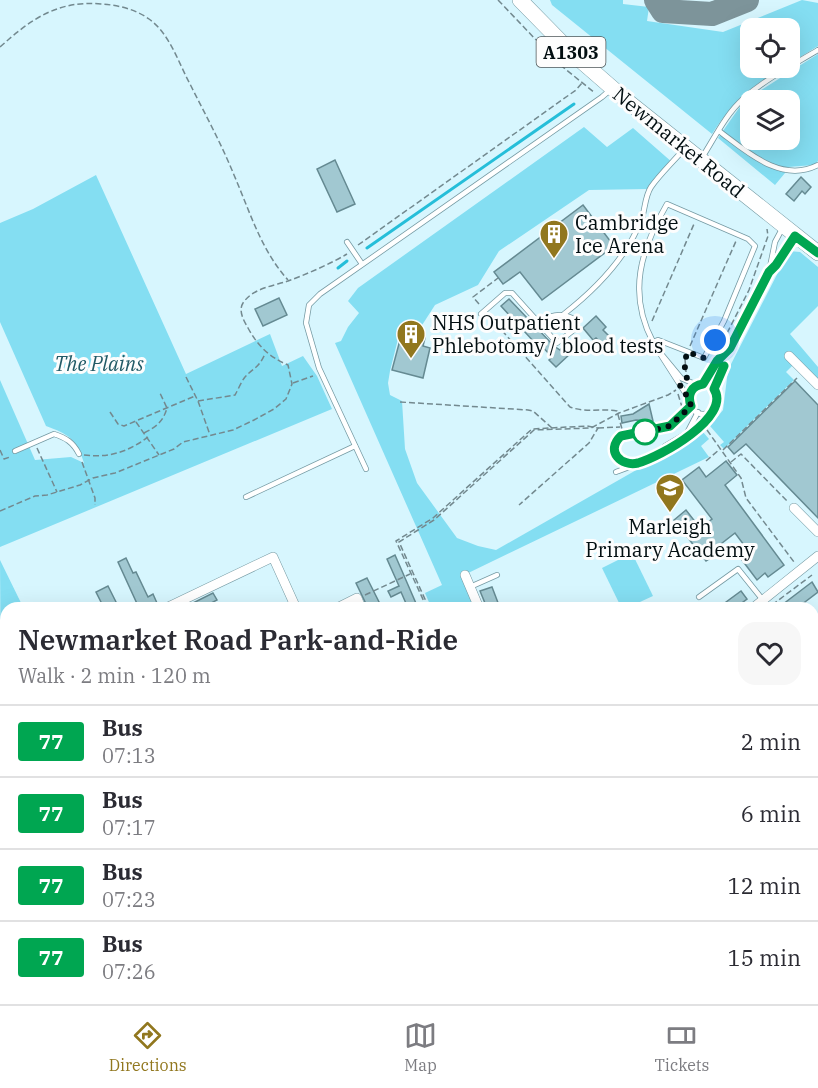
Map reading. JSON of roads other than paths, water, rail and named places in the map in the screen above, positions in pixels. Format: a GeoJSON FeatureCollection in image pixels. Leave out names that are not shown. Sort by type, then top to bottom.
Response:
{"type":"FeatureCollection","features":[{"type":"Feature","properties":{"kind":"main road","name":"Newmarket Road"},"geometry":{"type":"LineString","coordinates":[[520,0],[607,93],[685,147],[818,253]]}},
{"type":"Feature","properties":{"kind":"street"},"geometry":{"type":"LineString","coordinates":[[789,356],[818,385]]}},
{"type":"Feature","properties":{"kind":"street"},"geometry":{"type":"LineString","coordinates":[[792,374],[802,369]]}},
{"type":"Feature","properties":{"kind":"street"},"geometry":{"type":"LineString","coordinates":[[794,508],[818,532]]}},
{"type":"Feature","properties":{"kind":"street"},"geometry":{"type":"LineString","coordinates":[[179,602],[273,557],[293,602]]}},
{"type":"Feature","properties":{"kind":"street"},"geometry":{"type":"LineString","coordinates":[[768,602],[815,559]]}},
{"type":"Feature","properties":{"kind":"street"},"geometry":{"type":"LineString","coordinates":[[815,559],[815,573]]}},
{"type":"Feature","properties":{"kind":"street"},"geometry":{"type":"LineString","coordinates":[[465,575],[476,602]]}},
{"type":"Feature","properties":{"kind":"lane"},"geometry":{"type":"LineString","coordinates":[[701,160],[719,130],[743,98],[818,50]]}},
{"type":"Feature","properties":{"kind":"lane"},"geometry":{"type":"LineString","coordinates":[[366,469],[319,368],[306,323],[309,305],[363,264],[607,93]]}},
{"type":"Feature","properties":{"kind":"lane"},"geometry":{"type":"LineString","coordinates":[[719,130],[753,157],[775,167],[806,169],[818,165]]}},
{"type":"Feature","properties":{"kind":"lane"},"geometry":{"type":"LineString","coordinates":[[564,314],[607,276],[642,219],[649,189],[685,147]]}},
{"type":"Feature","properties":{"kind":"lane"},"geometry":{"type":"LineString","coordinates":[[616,472],[664,451],[692,434],[709,419],[717,403],[717,393],[714,389],[681,378],[652,342],[645,327],[638,285],[641,263],[661,213],[667,204],[748,239],[755,246],[724,321],[704,358],[657,340],[652,342]]}},
{"type":"Feature","properties":{"kind":"lane"},"geometry":{"type":"LineString","coordinates":[[769,272],[776,265],[790,231]]}},
{"type":"Feature","properties":{"kind":"lane"},"geometry":{"type":"LineString","coordinates":[[689,399],[691,391],[700,385],[717,361],[725,355],[743,326],[769,272],[775,242],[790,231]]}},
{"type":"Feature","properties":{"kind":"lane"},"geometry":{"type":"LineString","coordinates":[[347,242],[363,264]]}},
{"type":"Feature","properties":{"kind":"lane"},"geometry":{"type":"LineString","coordinates":[[483,312],[505,292],[512,293],[557,343],[575,329],[572,318],[564,314],[551,315],[538,321]]}},
{"type":"Feature","properties":{"kind":"lane"},"geometry":{"type":"LineString","coordinates":[[657,349],[679,388],[689,399],[691,406],[698,412],[712,411]]}},
{"type":"Feature","properties":{"kind":"lane"},"geometry":{"type":"LineString","coordinates":[[714,389],[724,366],[725,355]]}},
{"type":"Feature","properties":{"kind":"lane"},"geometry":{"type":"LineString","coordinates":[[636,464],[616,456],[613,449],[615,442],[621,436],[670,426],[691,406]]}},
{"type":"Feature","properties":{"kind":"lane"},"geometry":{"type":"LineString","coordinates":[[666,446],[687,433],[698,412]]}},
{"type":"Feature","properties":{"kind":"lane"},"geometry":{"type":"LineString","coordinates":[[16,453],[34,441],[54,434],[66,438],[75,445],[79,454]]}},
{"type":"Feature","properties":{"kind":"lane"},"geometry":{"type":"LineString","coordinates":[[246,497],[355,446]]}},
{"type":"Feature","properties":{"kind":"lane"},"geometry":{"type":"LineString","coordinates":[[699,597],[738,569],[764,602]]}},
{"type":"Feature","properties":{"kind":"lane"},"geometry":{"type":"LineString","coordinates":[[470,587],[497,575]]}},
{"type":"Feature","properties":{"kind":"waterway"},"geometry":{"type":"LineString","coordinates":[[367,248],[574,104]]}},
{"type":"Feature","properties":{"kind":"waterway"},"geometry":{"type":"LineString","coordinates":[[338,268],[347,261]]}},
{"type":"Feature","properties":{"kind":"place","name":"Cambridge Ice Arena"},"geometry":{"type":"Point","coordinates":[554,260]}},
{"type":"Feature","properties":{"kind":"place","name":"NHS Outpatient Phlebotomy / blood tests"},"geometry":{"type":"Point","coordinates":[411,360]}},
{"type":"Feature","properties":{"kind":"place","name":"Marleigh Primary Academy"},"geometry":{"type":"Point","coordinates":[670,514]}},
{"type":"Feature","properties":{"kind":"park label","name":"The Plains"},"geometry":{"type":"Point","coordinates":[99,363]}}]}
